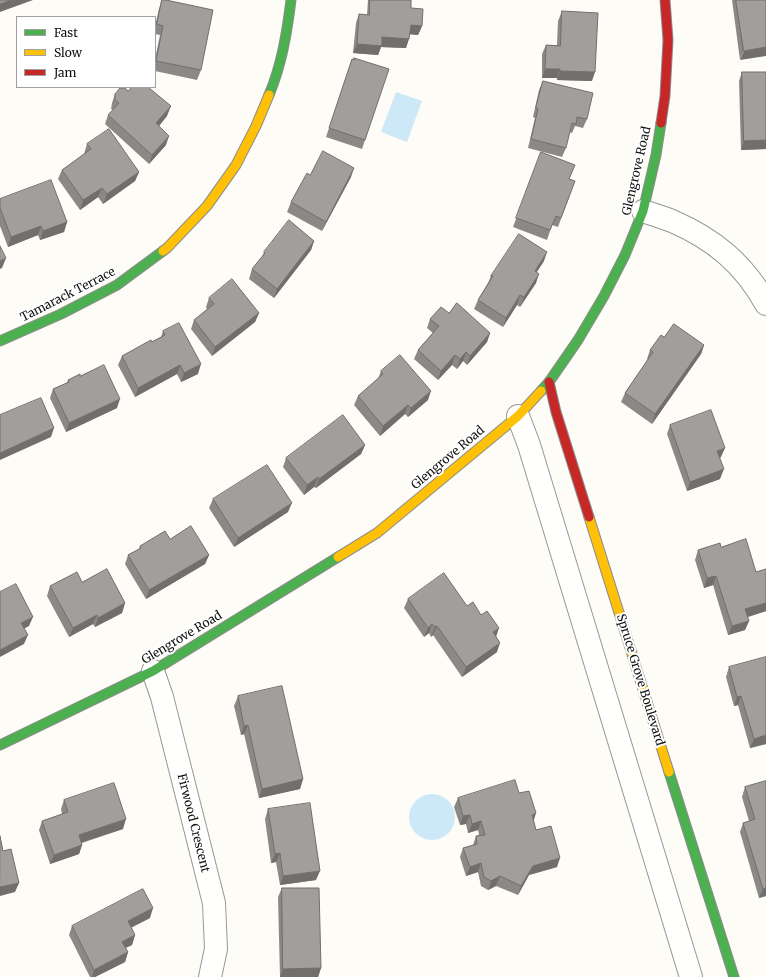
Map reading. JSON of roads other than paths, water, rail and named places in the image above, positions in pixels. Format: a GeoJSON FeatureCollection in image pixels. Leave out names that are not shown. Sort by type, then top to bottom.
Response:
{"type":"FeatureCollection","features":[{"type":"Feature","properties":{"kind":"street","name":"Tamarack Terrace"},"geometry":{"type":"LineString","coordinates":[[0,341],[61,314],[117,285],[167,248],[207,206],[236,165],[256,126],[276,78],[287,33],[291,0]]}},
{"type":"Feature","properties":{"kind":"street","name":"Glengrove Road"},"geometry":{"type":"LineString","coordinates":[[0,745],[153,671],[377,533],[518,416],[548,382],[578,340],[604,296],[625,255],[643,211],[656,154],[665,96],[668,40],[665,0]]}},
{"type":"Feature","properties":{"kind":"street"},"geometry":{"type":"LineString","coordinates":[[643,211],[684,226],[726,252],[747,275],[766,304]]}},
{"type":"Feature","properties":{"kind":"street","name":"Spruce Grove Boulevard"},"geometry":{"type":"LineString","coordinates":[[548,382],[556,412],[734,977]]}},
{"type":"Feature","properties":{"kind":"street"},"geometry":{"type":"LineString","coordinates":[[518,416],[529,445],[691,977]]}},
{"type":"Feature","properties":{"kind":"street","name":"Firwood Crescent"},"geometry":{"type":"LineString","coordinates":[[153,671],[162,697],[214,903],[216,949],[210,977]]}},
{"type":"Feature","properties":{"kind":"water"},"geometry":{"type":"Polygon","coordinates":[[[396,92],[422,101],[407,142],[381,132],[396,92]]]}},
{"type":"Feature","properties":{"kind":"water"},"geometry":{"type":"Polygon","coordinates":[[[432,794],[445,798],[451,804],[455,817],[451,830],[445,836],[432,840],[419,836],[413,830],[409,817],[413,804],[419,798],[432,794]]]}}]}
